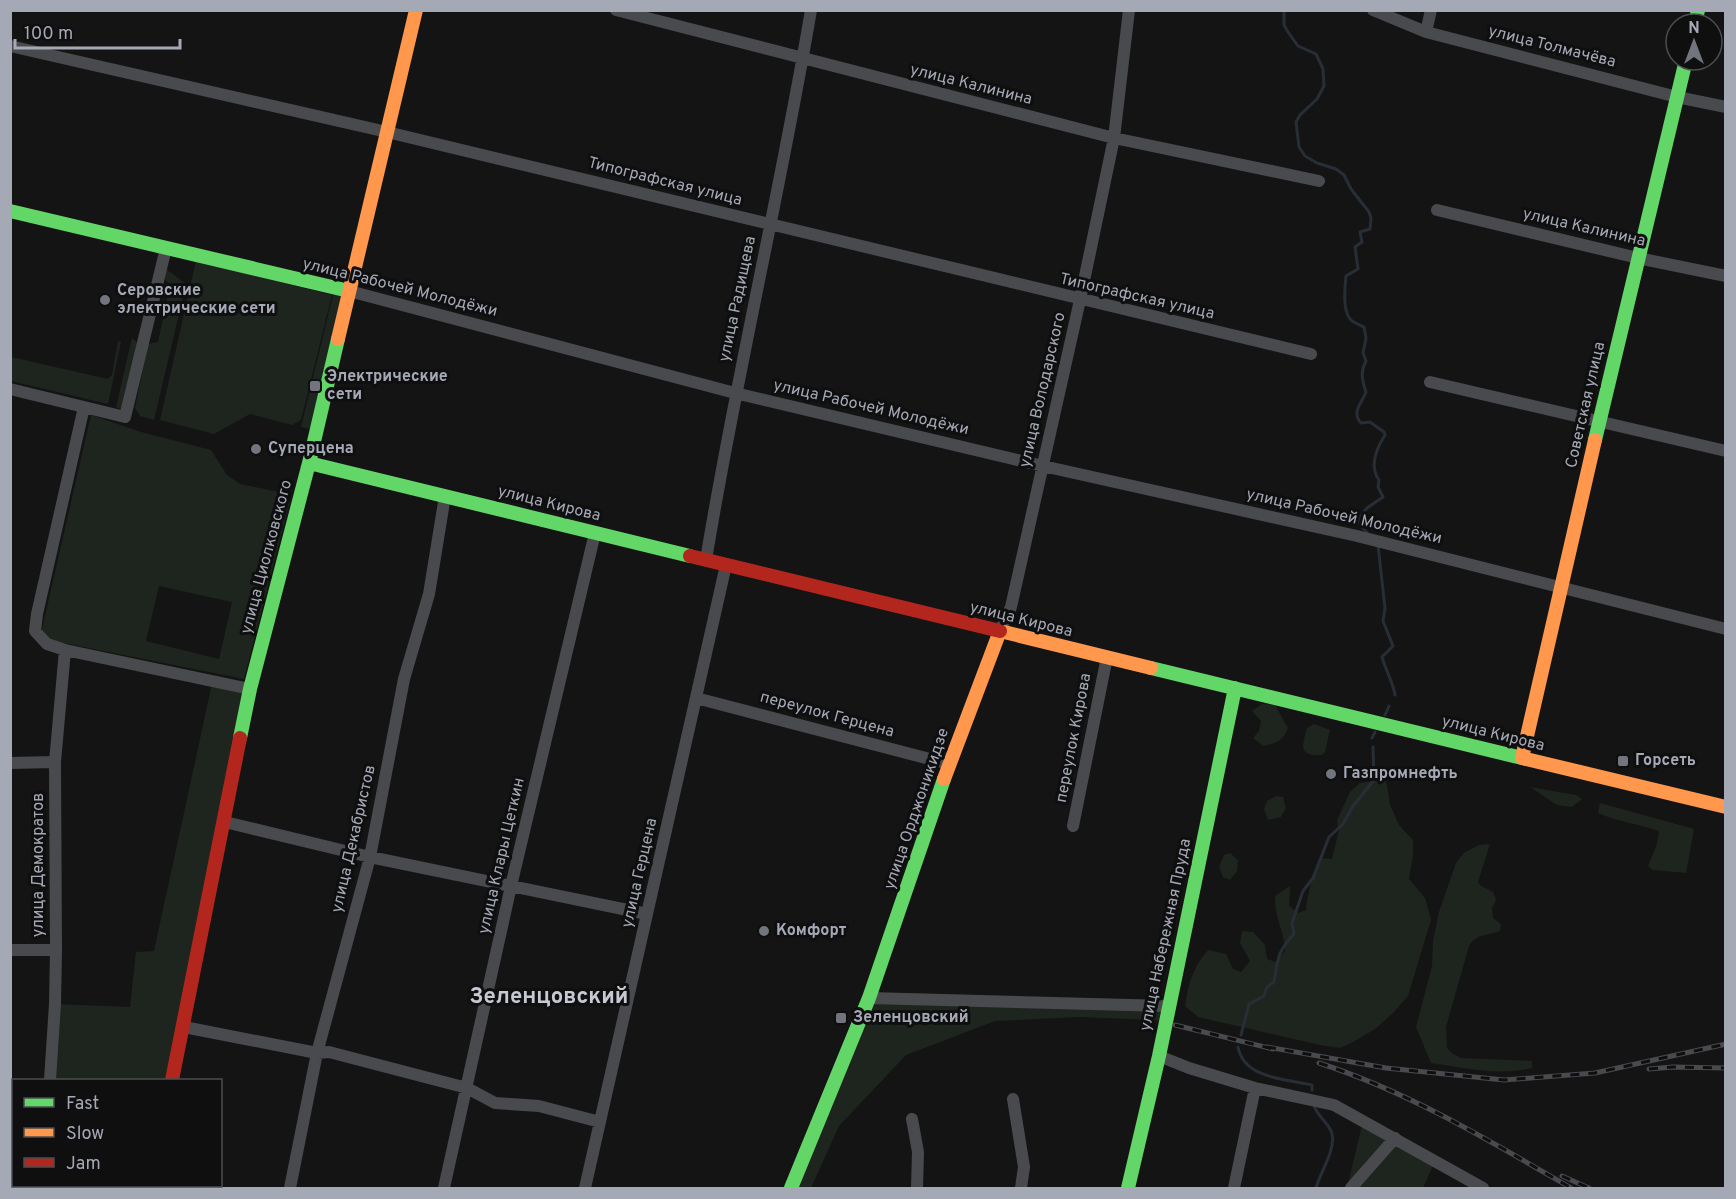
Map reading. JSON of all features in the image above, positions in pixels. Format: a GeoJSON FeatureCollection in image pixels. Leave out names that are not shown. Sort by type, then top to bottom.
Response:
{"type":"FeatureCollection","features":[{"type":"Feature","properties":{"kind":"main road","name":"улица Циолковского"},"geometry":{"type":"LineString","coordinates":[[172,1079],[250,688],[309,463],[416,10]]}},
{"type":"Feature","properties":{"kind":"main road","name":"Советская улица"},"geometry":{"type":"LineString","coordinates":[[1522,758],[1599,422],[1683,72]]}},
{"type":"Feature","properties":{"kind":"main road","name":"улица Рабочей Молодёжи"},"geometry":{"type":"LineString","coordinates":[[10,212],[349,291]]}},
{"type":"Feature","properties":{"kind":"main road","name":"улица Кирова"},"geometry":{"type":"LineString","coordinates":[[309,463],[1725,807]]}},
{"type":"Feature","properties":{"kind":"main road","name":"улица Орджоникидзе"},"geometry":{"type":"LineString","coordinates":[[791,1188],[869,999],[949,764],[1000,632]]}},
{"type":"Feature","properties":{"kind":"main road","name":"улица Набережная Пруда"},"geometry":{"type":"LineString","coordinates":[[1128,1188],[1159,1056],[1235,688]]}},
{"type":"Feature","properties":{"kind":"street","name":"улица Калинина"},"geometry":{"type":"LineString","coordinates":[[616,10],[1113,138],[1319,181]]}},
{"type":"Feature","properties":{"kind":"street","name":"улица Радищева"},"geometry":{"type":"LineString","coordinates":[[706,560],[735,393],[811,10]]}},
{"type":"Feature","properties":{"kind":"street","name":"улица Володарского"},"geometry":{"type":"LineString","coordinates":[[1000,632],[1011,607],[1080,300],[1113,138],[1129,10]]}},
{"type":"Feature","properties":{"kind":"street","name":"улица Толмачёва"},"geometry":{"type":"LineString","coordinates":[[1373,10],[1426,32],[1677,97],[1725,107]]}},
{"type":"Feature","properties":{"kind":"street"},"geometry":{"type":"LineString","coordinates":[[1426,32],[1431,10]]}},
{"type":"Feature","properties":{"kind":"street","name":"Типографская улица"},"geometry":{"type":"LineString","coordinates":[[10,46],[387,132],[1311,354]]}},
{"type":"Feature","properties":{"kind":"street","name":"улица Калинина"},"geometry":{"type":"LineString","coordinates":[[1437,210],[1638,258],[1725,276]]}},
{"type":"Feature","properties":{"kind":"street"},"geometry":{"type":"LineString","coordinates":[[10,389],[125,417],[166,248]]}},
{"type":"Feature","properties":{"kind":"street","name":"улица Рабочей Молодёжи"},"geometry":{"type":"LineString","coordinates":[[349,291],[735,393],[1043,466],[1358,536],[1725,628]]}},
{"type":"Feature","properties":{"kind":"street"},"geometry":{"type":"LineString","coordinates":[[1430,382],[1725,451]]}},
{"type":"Feature","properties":{"kind":"street"},"geometry":{"type":"LineString","coordinates":[[84,407],[35,631],[47,644],[65,650],[250,688]]}},
{"type":"Feature","properties":{"kind":"street","name":"улица Декабристов"},"geometry":{"type":"LineString","coordinates":[[290,1188],[317,1053],[370,857],[404,679],[429,594],[445,496]]}},
{"type":"Feature","properties":{"kind":"street","name":"улица Клары Цеткин"},"geometry":{"type":"LineString","coordinates":[[444,1188],[511,886],[595,533]]}},
{"type":"Feature","properties":{"kind":"street","name":"улица Герцена"},"geometry":{"type":"LineString","coordinates":[[585,1188],[726,565]]}},
{"type":"Feature","properties":{"kind":"street","name":"улица Демократов"},"geometry":{"type":"LineString","coordinates":[[50,1079],[56,950],[55,762],[65,650]]}},
{"type":"Feature","properties":{"kind":"street","name":"переулок Кирова"},"geometry":{"type":"LineString","coordinates":[[1073,826],[1107,657]]}},
{"type":"Feature","properties":{"kind":"street","name":"переулок Герцена"},"geometry":{"type":"LineString","coordinates":[[696,698],[949,764]]}},
{"type":"Feature","properties":{"kind":"street"},"geometry":{"type":"LineString","coordinates":[[10,763],[55,762]]}},
{"type":"Feature","properties":{"kind":"street"},"geometry":{"type":"LineString","coordinates":[[225,822],[370,857],[647,914]]}},
{"type":"Feature","properties":{"kind":"street"},"geometry":{"type":"LineString","coordinates":[[10,950],[56,950]]}},
{"type":"Feature","properties":{"kind":"street"},"geometry":{"type":"LineString","coordinates":[[869,999],[1168,1006]]}},
{"type":"Feature","properties":{"kind":"street"},"geometry":{"type":"LineString","coordinates":[[183,1027],[317,1053],[329,1052],[467,1088],[495,1103],[539,1106],[600,1122]]}},
{"type":"Feature","properties":{"kind":"street"},"geometry":{"type":"LineString","coordinates":[[1159,1056],[1189,1068],[1255,1088],[1334,1105],[1483,1188]]}},
{"type":"Feature","properties":{"kind":"street"},"geometry":{"type":"LineString","coordinates":[[1234,1188],[1255,1088]]}},
{"type":"Feature","properties":{"kind":"street"},"geometry":{"type":"LineString","coordinates":[[1013,1100],[1024,1167],[1021,1188]]}},
{"type":"Feature","properties":{"kind":"street"},"geometry":{"type":"LineString","coordinates":[[912,1119],[918,1152],[917,1188]]}},
{"type":"Feature","properties":{"kind":"street"},"geometry":{"type":"LineString","coordinates":[[1351,1188],[1395,1138]]}},
{"type":"Feature","properties":{"kind":"shaded area"},"geometry":{"type":"Polygon","coordinates":[[[196,261],[332,295],[301,420],[292,425],[250,414],[214,434],[160,420],[196,261]]]}},
{"type":"Feature","properties":{"kind":"shaded area"},"geometry":{"type":"Polygon","coordinates":[[[166,269],[186,284],[154,420],[140,416],[135,408],[148,344],[158,342],[170,285],[165,279],[166,269]]]}},
{"type":"Feature","properties":{"kind":"shaded area"},"geometry":{"type":"Polygon","coordinates":[[[335,287],[349,291],[316,430],[301,427],[335,287]]]}},
{"type":"Feature","properties":{"kind":"shaded area"},"geometry":{"type":"Polygon","coordinates":[[[132,338],[138,347],[125,406],[121,409],[116,407],[132,338]]]}},
{"type":"Feature","properties":{"kind":"shaded area"},"geometry":{"type":"Polygon","coordinates":[[[118,341],[121,342],[108,404],[11,381],[11,357],[108,379],[112,375],[118,341]]]}},
{"type":"Feature","properties":{"kind":"shaded area"},"geometry":{"type":"Polygon","coordinates":[[[91,415],[141,432],[211,450],[227,475],[240,484],[279,492],[290,501],[244,679],[49,640],[42,629],[91,415]],[[159,586],[146,641],[219,659],[232,602],[159,586]]]}},
{"type":"Feature","properties":{"kind":"shaded area"},"geometry":{"type":"Polygon","coordinates":[[[213,679],[250,689],[172,1079],[50,1079],[55,1004],[130,1007],[136,952],[154,951],[213,679]]]}},
{"type":"Feature","properties":{"kind":"shaded area"},"geometry":{"type":"Polygon","coordinates":[[[1262,704],[1275,705],[1288,728],[1278,741],[1263,746],[1253,738],[1259,731],[1261,721],[1252,711],[1262,704]]]}},
{"type":"Feature","properties":{"kind":"shaded area"},"geometry":{"type":"Polygon","coordinates":[[[1314,724],[1330,730],[1325,752],[1322,755],[1309,754],[1304,749],[1307,728],[1314,724]]]}},
{"type":"Feature","properties":{"kind":"shaded area"},"geometry":{"type":"Polygon","coordinates":[[[1381,769],[1387,785],[1390,805],[1399,825],[1413,840],[1409,879],[1425,898],[1431,920],[1408,996],[1375,1029],[1340,1048],[1198,1017],[1185,1006],[1192,976],[1203,956],[1208,950],[1226,954],[1233,969],[1241,972],[1250,961],[1240,943],[1242,931],[1253,932],[1265,945],[1267,959],[1276,962],[1285,951],[1275,896],[1290,886],[1289,906],[1298,913],[1306,910],[1311,883],[1322,858],[1332,859],[1339,830],[1337,820],[1350,792],[1360,783],[1373,781],[1381,769]]]}},
{"type":"Feature","properties":{"kind":"shaded area"},"geometry":{"type":"Polygon","coordinates":[[[1530,787],[1576,795],[1582,799],[1572,807],[1557,805],[1530,787]]]}},
{"type":"Feature","properties":{"kind":"shaded area"},"geometry":{"type":"Polygon","coordinates":[[[1276,796],[1283,797],[1286,808],[1281,817],[1268,820],[1264,809],[1267,801],[1276,796]]]}},
{"type":"Feature","properties":{"kind":"shaded area"},"geometry":{"type":"Polygon","coordinates":[[[1600,803],[1694,829],[1686,873],[1653,870],[1648,866],[1657,844],[1659,831],[1598,813],[1600,803]]]}},
{"type":"Feature","properties":{"kind":"shaded area"},"geometry":{"type":"Polygon","coordinates":[[[1490,844],[1478,882],[1493,892],[1496,900],[1492,908],[1493,918],[1501,924],[1500,931],[1479,937],[1469,946],[1446,1027],[1447,1048],[1461,1058],[1532,1061],[1532,1068],[1507,1071],[1482,1070],[1431,1063],[1416,1027],[1432,966],[1433,941],[1439,912],[1456,863],[1464,853],[1479,845],[1490,844]]]}},
{"type":"Feature","properties":{"kind":"shaded area"},"geometry":{"type":"Polygon","coordinates":[[[1230,853],[1238,860],[1237,871],[1230,880],[1223,877],[1219,867],[1224,855],[1230,853]]]}},
{"type":"Feature","properties":{"kind":"shaded area"},"geometry":{"type":"Polygon","coordinates":[[[869,998],[1168,1006],[1165,1022],[1078,1017],[995,1021],[906,1055],[839,1126],[811,1188],[791,1188],[869,998]]]}},
{"type":"Feature","properties":{"kind":"shaded area"},"geometry":{"type":"Polygon","coordinates":[[[1363,1121],[1435,1161],[1423,1188],[1347,1188],[1363,1121]]]}},
{"type":"Feature","properties":{"kind":"waterway"},"geometry":{"type":"LineString","coordinates":[[1284,10],[1284,25],[1288,32],[1298,46],[1316,54],[1323,69],[1324,86],[1317,99],[1296,122],[1299,147],[1305,156],[1317,163],[1336,169],[1344,175],[1371,218],[1370,229],[1360,232],[1362,242],[1355,247],[1358,269],[1346,276],[1345,293],[1348,316],[1352,321],[1364,327],[1366,338],[1363,353],[1366,361],[1362,376],[1366,392],[1358,407],[1358,419],[1361,423],[1370,422],[1385,435],[1374,463],[1379,480],[1378,487],[1383,497],[1367,508],[1359,518],[1359,523],[1369,535]]}},
{"type":"Feature","properties":{"kind":"waterway"},"geometry":{"type":"LineString","coordinates":[[1378,545],[1385,608],[1383,621],[1393,646],[1382,657],[1395,695]]}},
{"type":"Feature","properties":{"kind":"waterway"},"geometry":{"type":"LineString","coordinates":[[1385,715],[1389,706]]}},
{"type":"Feature","properties":{"kind":"waterway"},"geometry":{"type":"LineString","coordinates":[[1372,738],[1375,732]]}},
{"type":"Feature","properties":{"kind":"waterway"},"geometry":{"type":"LineString","coordinates":[[1241,1035],[1249,1004],[1264,996],[1267,987],[1274,982],[1279,956],[1294,934],[1292,923],[1303,891],[1313,878],[1329,837],[1343,824],[1353,806],[1374,780],[1373,747]]}},
{"type":"Feature","properties":{"kind":"waterway"},"geometry":{"type":"LineString","coordinates":[[1238,1047],[1248,1066],[1257,1072],[1312,1085],[1312,1090]]}},
{"type":"Feature","properties":{"kind":"waterway"},"geometry":{"type":"LineString","coordinates":[[1314,1106],[1331,1130],[1333,1140],[1330,1154],[1316,1188]]}},
{"type":"Feature","properties":{"kind":"railway"},"geometry":{"type":"LineString","coordinates":[[1175,1025],[1273,1049]]}},
{"type":"Feature","properties":{"kind":"railway"},"geometry":{"type":"LineString","coordinates":[[1267,1047],[1386,1068],[1504,1080],[1595,1073],[1726,1044]]}},
{"type":"Feature","properties":{"kind":"railway"},"geometry":{"type":"LineString","coordinates":[[1319,1063],[1417,1103],[1479,1135],[1571,1188]]}},
{"type":"Feature","properties":{"kind":"railway"},"geometry":{"type":"LineString","coordinates":[[1649,1069],[1726,1068]]}},
{"type":"Feature","properties":{"kind":"railway"},"geometry":{"type":"LineString","coordinates":[[1562,1176],[1589,1188]]}},
{"type":"Feature","properties":{"kind":"traffic: fast"},"geometry":{"type":"LineString","coordinates":[[1595,440],[1683,72]]}},
{"type":"Feature","properties":{"kind":"traffic: fast"},"geometry":{"type":"LineString","coordinates":[[10,211],[349,291]]}},
{"type":"Feature","properties":{"kind":"traffic: fast"},"geometry":{"type":"LineString","coordinates":[[240,738],[250,689],[309,463],[338,339]]}},
{"type":"Feature","properties":{"kind":"traffic: fast"},"geometry":{"type":"LineString","coordinates":[[309,463],[690,556]]}},
{"type":"Feature","properties":{"kind":"traffic: fast"},"geometry":{"type":"LineString","coordinates":[[1151,668],[1526,759]]}},
{"type":"Feature","properties":{"kind":"traffic: fast"},"geometry":{"type":"LineString","coordinates":[[1128,1188],[1159,1056],[1235,688]]}},
{"type":"Feature","properties":{"kind":"traffic: fast"},"geometry":{"type":"LineString","coordinates":[[791,1188],[869,998],[944,779]]}},
{"type":"Feature","properties":{"kind":"traffic: slow"},"geometry":{"type":"LineString","coordinates":[[338,339],[416,10]]}},
{"type":"Feature","properties":{"kind":"traffic: slow"},"geometry":{"type":"LineString","coordinates":[[1522,758],[1595,440]]}},
{"type":"Feature","properties":{"kind":"traffic: slow"},"geometry":{"type":"LineString","coordinates":[[944,779],[1000,631],[1151,668]]}},
{"type":"Feature","properties":{"kind":"traffic: slow"},"geometry":{"type":"LineString","coordinates":[[1526,759],[1726,807]]}},
{"type":"Feature","properties":{"kind":"traffic: jam"},"geometry":{"type":"LineString","coordinates":[[690,556],[1000,631]]}},
{"type":"Feature","properties":{"kind":"traffic: jam"},"geometry":{"type":"LineString","coordinates":[[172,1079],[240,738]]}},
{"type":"Feature","properties":{"kind":"place","name":"Серовские электрические сети"},"geometry":{"type":"Point","coordinates":[105,300]}},
{"type":"Feature","properties":{"kind":"place","name":"Электрические сети"},"geometry":{"type":"Point","coordinates":[315,386]}},
{"type":"Feature","properties":{"kind":"place","name":"Суперцена"},"geometry":{"type":"Point","coordinates":[256,449]}},
{"type":"Feature","properties":{"kind":"place","name":"Горсеть"},"geometry":{"type":"Point","coordinates":[1623,761]}},
{"type":"Feature","properties":{"kind":"place","name":"Газпромнефть"},"geometry":{"type":"Point","coordinates":[1331,774]}},
{"type":"Feature","properties":{"kind":"place","name":"Комфорт"},"geometry":{"type":"Point","coordinates":[764,931]}},
{"type":"Feature","properties":{"kind":"place","name":"Зеленцовский"},"geometry":{"type":"Point","coordinates":[841,1018]}},
{"type":"Feature","properties":{"kind":"district","name":"Зеленцовский"},"geometry":{"type":"Point","coordinates":[549,997]}}]}
